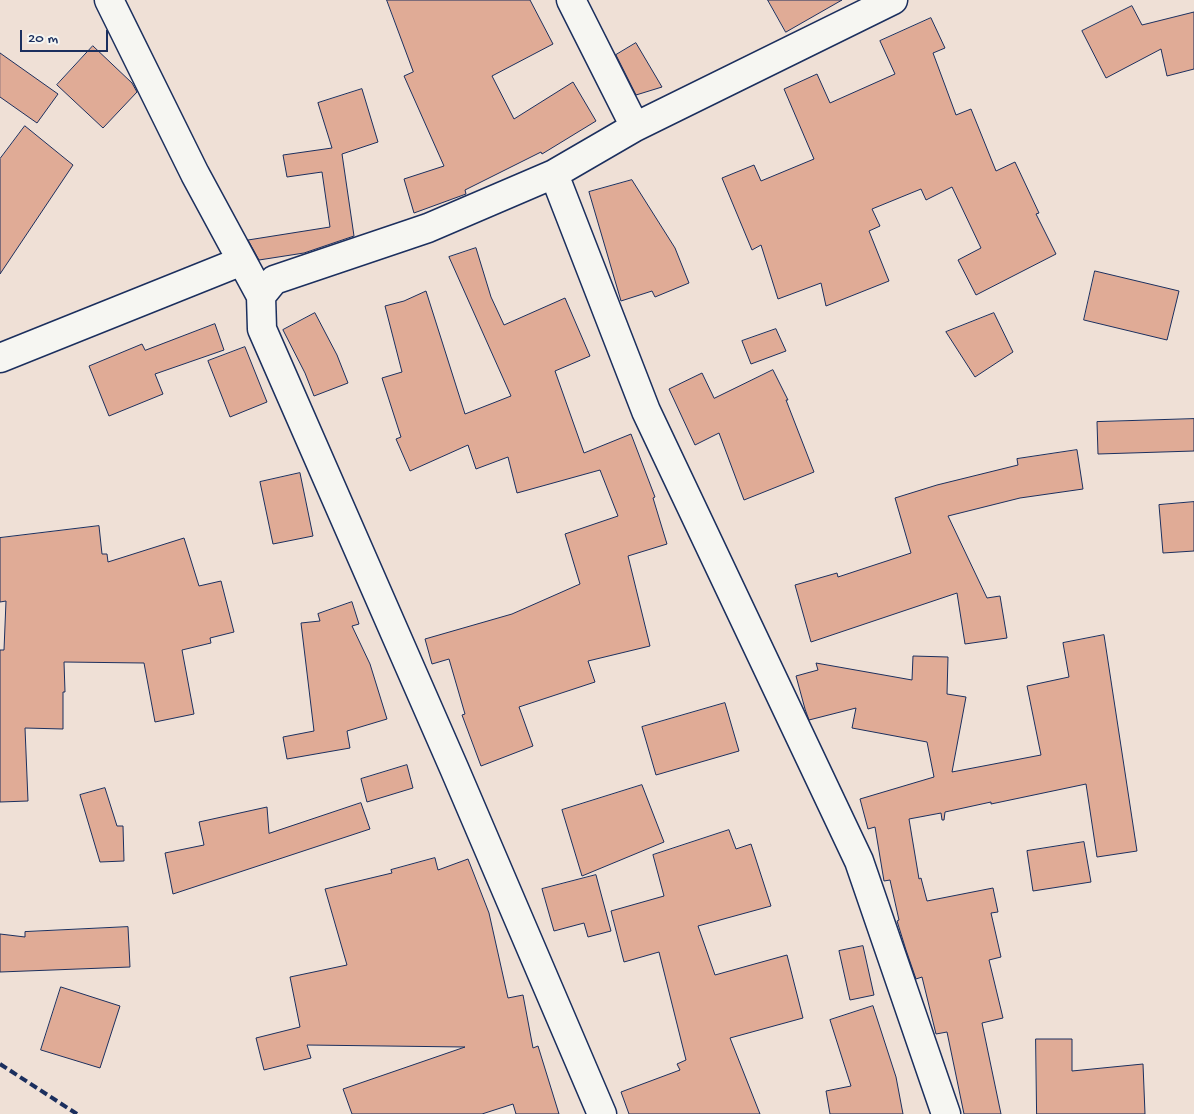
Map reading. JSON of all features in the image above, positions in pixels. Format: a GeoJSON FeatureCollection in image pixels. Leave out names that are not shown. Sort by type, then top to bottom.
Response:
{"type":"FeatureCollection","features":[{"type":"Feature","properties":{"kind":"street"},"geometry":{"type":"LineString","coordinates":[[109,0],[195,174],[261,296],[262,328],[454,768],[602,1114]]}},
{"type":"Feature","properties":{"kind":"street"},"geometry":{"type":"LineString","coordinates":[[571,0],[635,127]]}},
{"type":"Feature","properties":{"kind":"street"},"geometry":{"type":"LineString","coordinates":[[261,296],[274,280],[428,228],[554,174],[635,127],[893,0]]}},
{"type":"Feature","properties":{"kind":"street"},"geometry":{"type":"LineString","coordinates":[[554,174],[646,411],[859,861],[946,1114]]}},
{"type":"Feature","properties":{"kind":"street"},"geometry":{"type":"LineString","coordinates":[[0,358],[242,261]]}},
{"type":"Feature","properties":{"kind":"building"},"geometry":{"type":"Polygon","coordinates":[[[387,0],[530,0],[553,44],[492,76],[514,119],[573,82],[596,121],[542,154],[541,152],[465,190],[466,194],[414,213],[404,179],[444,166],[404,76],[413,72],[387,0]]]}},
{"type":"Feature","properties":{"kind":"building"},"geometry":{"type":"Polygon","coordinates":[[[768,0],[842,0],[786,32],[768,0]]]}},
{"type":"Feature","properties":{"kind":"building"},"geometry":{"type":"Polygon","coordinates":[[[1132,6],[1142,25],[1194,12],[1194,69],[1167,76],[1161,49],[1106,78],[1082,31],[1132,6]]]}},
{"type":"Feature","properties":{"kind":"building"},"geometry":{"type":"Polygon","coordinates":[[[931,18],[945,48],[933,53],[956,115],[971,109],[996,171],[1015,162],[1039,213],[1036,214],[1056,254],[976,295],[958,260],[981,248],[952,187],[926,200],[921,189],[872,209],[880,226],[869,231],[889,281],[826,306],[821,283],[778,299],[761,245],[752,250],[722,178],[754,165],[761,181],[814,159],[784,89],[817,74],[830,103],[895,74],[880,41],[931,18]]]}},
{"type":"Feature","properties":{"kind":"building"},"geometry":{"type":"Polygon","coordinates":[[[636,43],[662,87],[636,95],[616,55],[636,43]]]}},
{"type":"Feature","properties":{"kind":"building"},"geometry":{"type":"Polygon","coordinates":[[[93,46],[132,83],[137,92],[103,128],[57,85],[93,46]]]}},
{"type":"Feature","properties":{"kind":"building"},"geometry":{"type":"Polygon","coordinates":[[[0,53],[58,94],[37,123],[0,97],[0,53]]]}},
{"type":"Feature","properties":{"kind":"building"},"geometry":{"type":"Polygon","coordinates":[[[362,89],[378,142],[342,154],[354,236],[304,253],[259,260],[248,240],[330,227],[322,172],[287,177],[283,155],[332,148],[318,103],[362,89]]]}},
{"type":"Feature","properties":{"kind":"building"},"geometry":{"type":"Polygon","coordinates":[[[25,126],[73,165],[0,274],[0,159],[25,126]]]}},
{"type":"Feature","properties":{"kind":"building"},"geometry":{"type":"Polygon","coordinates":[[[632,180],[675,248],[689,283],[655,297],[652,291],[621,301],[589,192],[632,180]]]}},
{"type":"Feature","properties":{"kind":"building"},"geometry":{"type":"Polygon","coordinates":[[[476,248],[491,297],[504,325],[565,298],[590,356],[555,371],[584,453],[631,434],[655,497],[653,498],[667,544],[628,556],[650,646],[588,661],[595,682],[519,707],[533,746],[481,766],[462,715],[465,714],[449,659],[432,664],[425,639],[512,614],[580,584],[565,534],[618,516],[600,470],[517,493],[508,457],[476,469],[468,445],[410,471],[396,439],[401,437],[382,378],[402,372],[385,306],[404,301],[426,291],[465,414],[511,396],[449,257],[476,248]]]}},
{"type":"Feature","properties":{"kind":"building"},"geometry":{"type":"Polygon","coordinates":[[[1095,271],[1179,291],[1167,340],[1084,320],[1095,271]]]}},
{"type":"Feature","properties":{"kind":"building"},"geometry":{"type":"Polygon","coordinates":[[[315,313],[337,355],[348,383],[314,396],[305,373],[283,330],[315,313]]]}},
{"type":"Feature","properties":{"kind":"building"},"geometry":{"type":"Polygon","coordinates":[[[994,313],[1013,352],[975,377],[946,332],[994,313]]]}},
{"type":"Feature","properties":{"kind":"building"},"geometry":{"type":"Polygon","coordinates":[[[215,324],[224,350],[155,374],[163,394],[109,416],[89,366],[142,344],[145,350],[215,324]]]}},
{"type":"Feature","properties":{"kind":"building"},"geometry":{"type":"Polygon","coordinates":[[[776,329],[786,351],[751,364],[742,341],[776,329]]]}},
{"type":"Feature","properties":{"kind":"building"},"geometry":{"type":"Polygon","coordinates":[[[245,347],[267,402],[230,417],[208,361],[245,347]]]}},
{"type":"Feature","properties":{"kind":"building"},"geometry":{"type":"Polygon","coordinates":[[[773,370],[788,400],[786,400],[814,472],[744,500],[719,433],[695,445],[669,389],[702,373],[714,398],[773,370]]]}},
{"type":"Feature","properties":{"kind":"building"},"geometry":{"type":"Polygon","coordinates":[[[1194,419],[1194,451],[1098,454],[1097,422],[1194,419]]]}},
{"type":"Feature","properties":{"kind":"building"},"geometry":{"type":"Polygon","coordinates":[[[1077,450],[1083,489],[1020,498],[948,516],[987,598],[1000,596],[1007,638],[965,644],[957,593],[811,642],[795,585],[837,573],[838,577],[911,553],[895,498],[937,485],[1018,465],[1017,459],[1077,450]]]}},
{"type":"Feature","properties":{"kind":"building"},"geometry":{"type":"Polygon","coordinates":[[[300,473],[313,536],[273,544],[260,482],[300,473]]]}},
{"type":"Feature","properties":{"kind":"building"},"geometry":{"type":"Polygon","coordinates":[[[1194,502],[1194,551],[1163,553],[1159,505],[1194,502]]]}},
{"type":"Feature","properties":{"kind":"building"},"geometry":{"type":"Polygon","coordinates":[[[99,526],[102,554],[107,554],[108,562],[184,538],[199,586],[221,581],[234,632],[210,638],[211,643],[182,650],[194,714],[155,722],[144,663],[64,662],[63,729],[25,728],[28,801],[0,802],[0,650],[4,650],[6,601],[0,602],[0,538],[99,526]]]}},
{"type":"Feature","properties":{"kind":"building"},"geometry":{"type":"Polygon","coordinates":[[[352,602],[359,624],[352,626],[370,664],[387,719],[347,731],[350,748],[287,759],[283,737],[314,731],[301,623],[320,621],[318,614],[352,602]]]}},
{"type":"Feature","properties":{"kind":"building"},"geometry":{"type":"Polygon","coordinates":[[[1104,635],[1137,851],[1097,857],[1086,784],[945,812],[944,820],[942,820],[941,813],[909,819],[919,879],[921,878],[927,901],[993,888],[998,912],[991,913],[1001,957],[989,960],[1003,1018],[982,1023],[1001,1114],[964,1114],[947,1032],[936,1034],[922,977],[916,979],[897,921],[899,920],[890,880],[884,881],[875,827],[868,829],[860,799],[934,777],[927,742],[852,728],[856,708],[809,720],[796,676],[818,670],[816,663],[912,680],[913,656],[948,657],[947,694],[966,697],[952,772],[1041,755],[1027,686],[1069,677],[1063,643],[1104,635]]]}},
{"type":"Feature","properties":{"kind":"building"},"geometry":{"type":"Polygon","coordinates":[[[725,703],[739,751],[656,775],[642,727],[725,703]]]}},
{"type":"Feature","properties":{"kind":"building"},"geometry":{"type":"Polygon","coordinates":[[[407,765],[413,788],[367,802],[361,779],[407,765]]]}},
{"type":"Feature","properties":{"kind":"building"},"geometry":{"type":"Polygon","coordinates":[[[642,785],[664,842],[582,876],[562,810],[642,785]]]}},
{"type":"Feature","properties":{"kind":"building"},"geometry":{"type":"Polygon","coordinates":[[[105,788],[117,826],[123,826],[124,861],[100,862],[80,795],[105,788]]]}},
{"type":"Feature","properties":{"kind":"building"},"geometry":{"type":"Polygon","coordinates":[[[361,803],[370,829],[173,894],[165,853],[204,845],[199,822],[267,807],[269,833],[361,803]]]}},
{"type":"Feature","properties":{"kind":"building"},"geometry":{"type":"Polygon","coordinates":[[[729,830],[736,849],[751,844],[771,906],[698,926],[715,975],[787,955],[803,1018],[730,1038],[760,1114],[629,1114],[621,1092],[680,1070],[677,1064],[686,1060],[659,952],[624,962],[611,911],[664,896],[653,855],[729,830]]]}},
{"type":"Feature","properties":{"kind":"building"},"geometry":{"type":"Polygon","coordinates":[[[1084,842],[1091,882],[1033,891],[1027,851],[1084,842]]]}},
{"type":"Feature","properties":{"kind":"building"},"geometry":{"type":"Polygon","coordinates":[[[435,858],[438,870],[468,859],[489,913],[508,998],[523,995],[533,1048],[538,1046],[559,1114],[516,1114],[513,1104],[482,1114],[352,1114],[343,1089],[465,1047],[307,1045],[311,1058],[264,1070],[256,1038],[300,1027],[290,977],[347,965],[325,889],[392,873],[391,870],[435,858]]]}},
{"type":"Feature","properties":{"kind":"building"},"geometry":{"type":"Polygon","coordinates":[[[596,875],[611,931],[588,937],[584,923],[554,931],[542,889],[596,875]]]}},
{"type":"Feature","properties":{"kind":"building"},"geometry":{"type":"Polygon","coordinates":[[[128,927],[130,967],[0,972],[0,934],[25,937],[25,932],[128,927]]]}},
{"type":"Feature","properties":{"kind":"building"},"geometry":{"type":"Polygon","coordinates":[[[863,946],[874,995],[850,1000],[839,951],[863,946]]]}},
{"type":"Feature","properties":{"kind":"building"},"geometry":{"type":"Polygon","coordinates":[[[61,987],[120,1006],[100,1068],[41,1050],[61,987]]]}},
{"type":"Feature","properties":{"kind":"building"},"geometry":{"type":"Polygon","coordinates":[[[873,1006],[896,1077],[903,1114],[830,1114],[826,1091],[851,1086],[830,1020],[873,1006]]]}},
{"type":"Feature","properties":{"kind":"building"},"geometry":{"type":"Polygon","coordinates":[[[1036,1039],[1072,1039],[1072,1071],[1143,1064],[1145,1114],[1037,1114],[1036,1039]]]}},
{"type":"Feature","properties":{"kind":"railway"},"geometry":{"type":"LineString","coordinates":[[0,1064],[77,1114]]}}]}
